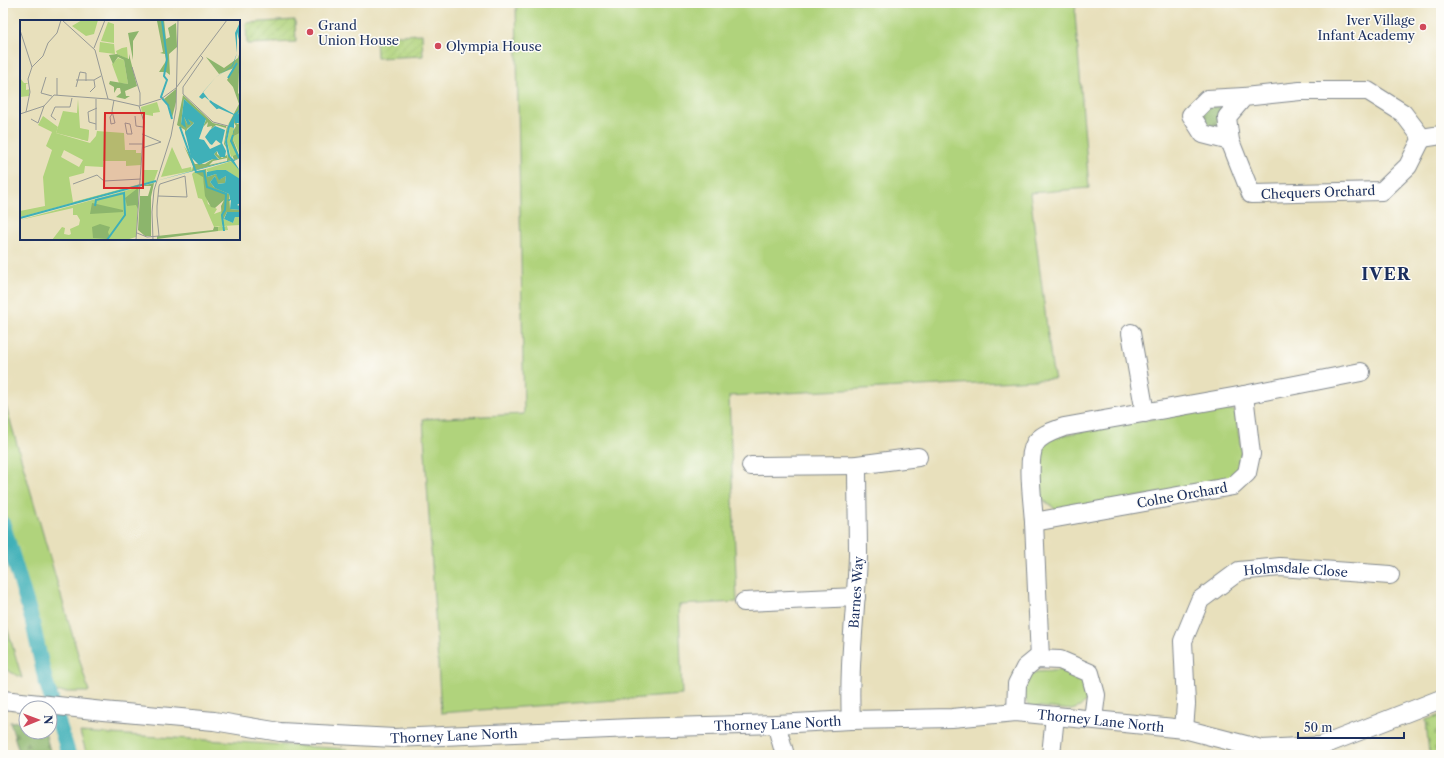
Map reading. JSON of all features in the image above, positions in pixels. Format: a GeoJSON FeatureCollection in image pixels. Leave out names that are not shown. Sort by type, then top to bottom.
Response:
{"type":"FeatureCollection","features":[{"type":"Feature","properties":{"kind":"street"},"geometry":{"type":"LineString","coordinates":[[1230,141],[1203,134],[1191,116],[1207,99],[1300,91],[1368,91],[1402,113],[1422,138],[1441,135]]}},
{"type":"Feature","properties":{"kind":"street","name":"Chequers Orchard"},"geometry":{"type":"LineString","coordinates":[[1244,97],[1227,118],[1230,141],[1251,194],[1382,191],[1408,166],[1422,138]]}},
{"type":"Feature","properties":{"kind":"street"},"geometry":{"type":"LineString","coordinates":[[1131,333],[1145,412]]}},
{"type":"Feature","properties":{"kind":"street"},"geometry":{"type":"LineString","coordinates":[[1040,659],[1030,457],[1035,443],[1046,433],[1064,427],[1244,395],[1361,372]]}},
{"type":"Feature","properties":{"kind":"street","name":"Colne Orchard"},"geometry":{"type":"LineString","coordinates":[[1034,522],[1233,486],[1247,473],[1251,454],[1244,395]]}},
{"type":"Feature","properties":{"kind":"street"},"geometry":{"type":"LineString","coordinates":[[751,466],[857,465],[918,457]]}},
{"type":"Feature","properties":{"kind":"street","name":"Barnes Way"},"geometry":{"type":"LineString","coordinates":[[851,720],[851,660],[858,555],[857,465]]}},
{"type":"Feature","properties":{"kind":"street","name":"Holmsdale Close"},"geometry":{"type":"LineString","coordinates":[[1184,729],[1186,704],[1183,640],[1200,600],[1239,571],[1280,567],[1390,575]]}},
{"type":"Feature","properties":{"kind":"street"},"geometry":{"type":"LineString","coordinates":[[744,602],[856,597]]}},
{"type":"Feature","properties":{"kind":"street"},"geometry":{"type":"LineString","coordinates":[[1016,712],[1017,684],[1026,668],[1036,659],[1060,660],[1090,673],[1096,695],[1093,719]]}},
{"type":"Feature","properties":{"kind":"street","name":"Thorney Lane North"},"geometry":{"type":"LineString","coordinates":[[12,701],[214,721],[280,732],[394,738],[851,720],[952,718],[1016,712],[1184,729],[1225,739],[1262,752],[1321,746],[1441,699]]}},
{"type":"Feature","properties":{"kind":"street"},"geometry":{"type":"LineString","coordinates":[[1051,755],[1055,716]]}},
{"type":"Feature","properties":{"kind":"street"},"geometry":{"type":"LineString","coordinates":[[776,724],[785,755]]}},
{"type":"Feature","properties":{"kind":"green space"},"geometry":{"type":"Polygon","coordinates":[[[516,3],[1076,3],[1075,14],[1089,188],[1030,193],[1052,367],[1055,379],[729,396],[737,602],[679,605],[682,695],[441,713],[423,419],[524,414],[516,3]]]}},
{"type":"Feature","properties":{"kind":"green space"},"geometry":{"type":"Polygon","coordinates":[[[295,20],[296,42],[247,44],[246,23],[295,20]]]}},
{"type":"Feature","properties":{"kind":"green space"},"geometry":{"type":"Polygon","coordinates":[[[422,34],[423,56],[377,58],[376,36],[422,34]]]}},
{"type":"Feature","properties":{"kind":"green space"},"geometry":{"type":"Polygon","coordinates":[[[1221,106],[1224,109],[1220,129],[1211,130],[1200,115],[1204,107],[1221,106]]]}},
{"type":"Feature","properties":{"kind":"green space"},"geometry":{"type":"Polygon","coordinates":[[[3,396],[89,692],[56,692],[3,507],[3,396]]]}},
{"type":"Feature","properties":{"kind":"green space"},"geometry":{"type":"Polygon","coordinates":[[[1217,407],[1235,411],[1244,467],[1228,481],[1058,511],[1038,496],[1037,450],[1047,438],[1217,407]]]}},
{"type":"Feature","properties":{"kind":"green space"},"geometry":{"type":"Polygon","coordinates":[[[3,614],[22,678],[3,668],[3,614]]]}},
{"type":"Feature","properties":{"kind":"green space"},"geometry":{"type":"Polygon","coordinates":[[[1067,670],[1083,678],[1088,685],[1087,700],[1080,707],[1072,710],[1030,706],[1026,701],[1022,690],[1027,677],[1036,672],[1067,670]]]}},
{"type":"Feature","properties":{"kind":"green space"},"geometry":{"type":"Polygon","coordinates":[[[1441,715],[1441,755],[1429,755],[1426,720],[1441,715]]]}},
{"type":"Feature","properties":{"kind":"green space"},"geometry":{"type":"Polygon","coordinates":[[[10,722],[18,722],[18,740],[47,740],[51,755],[20,755],[10,722]]]}},
{"type":"Feature","properties":{"kind":"green space"},"geometry":{"type":"Polygon","coordinates":[[[80,732],[347,749],[347,755],[87,755],[80,732]]]}},
{"type":"Feature","properties":{"kind":"waterway"},"geometry":{"type":"LineString","coordinates":[[3,524],[32,620],[45,679],[69,755]]}},
{"type":"Feature","properties":{"kind":"place","name":"Iver Village Infant Academy"},"geometry":{"type":"Point","coordinates":[1423,27]}},
{"type":"Feature","properties":{"kind":"place","name":"Grand Union House"},"geometry":{"type":"Point","coordinates":[310,32]}},
{"type":"Feature","properties":{"kind":"place","name":"Olympia House"},"geometry":{"type":"Point","coordinates":[438,46]}},
{"type":"Feature","properties":{"kind":"district","name":"IVER"},"geometry":{"type":"Point","coordinates":[1386,274]}}]}
